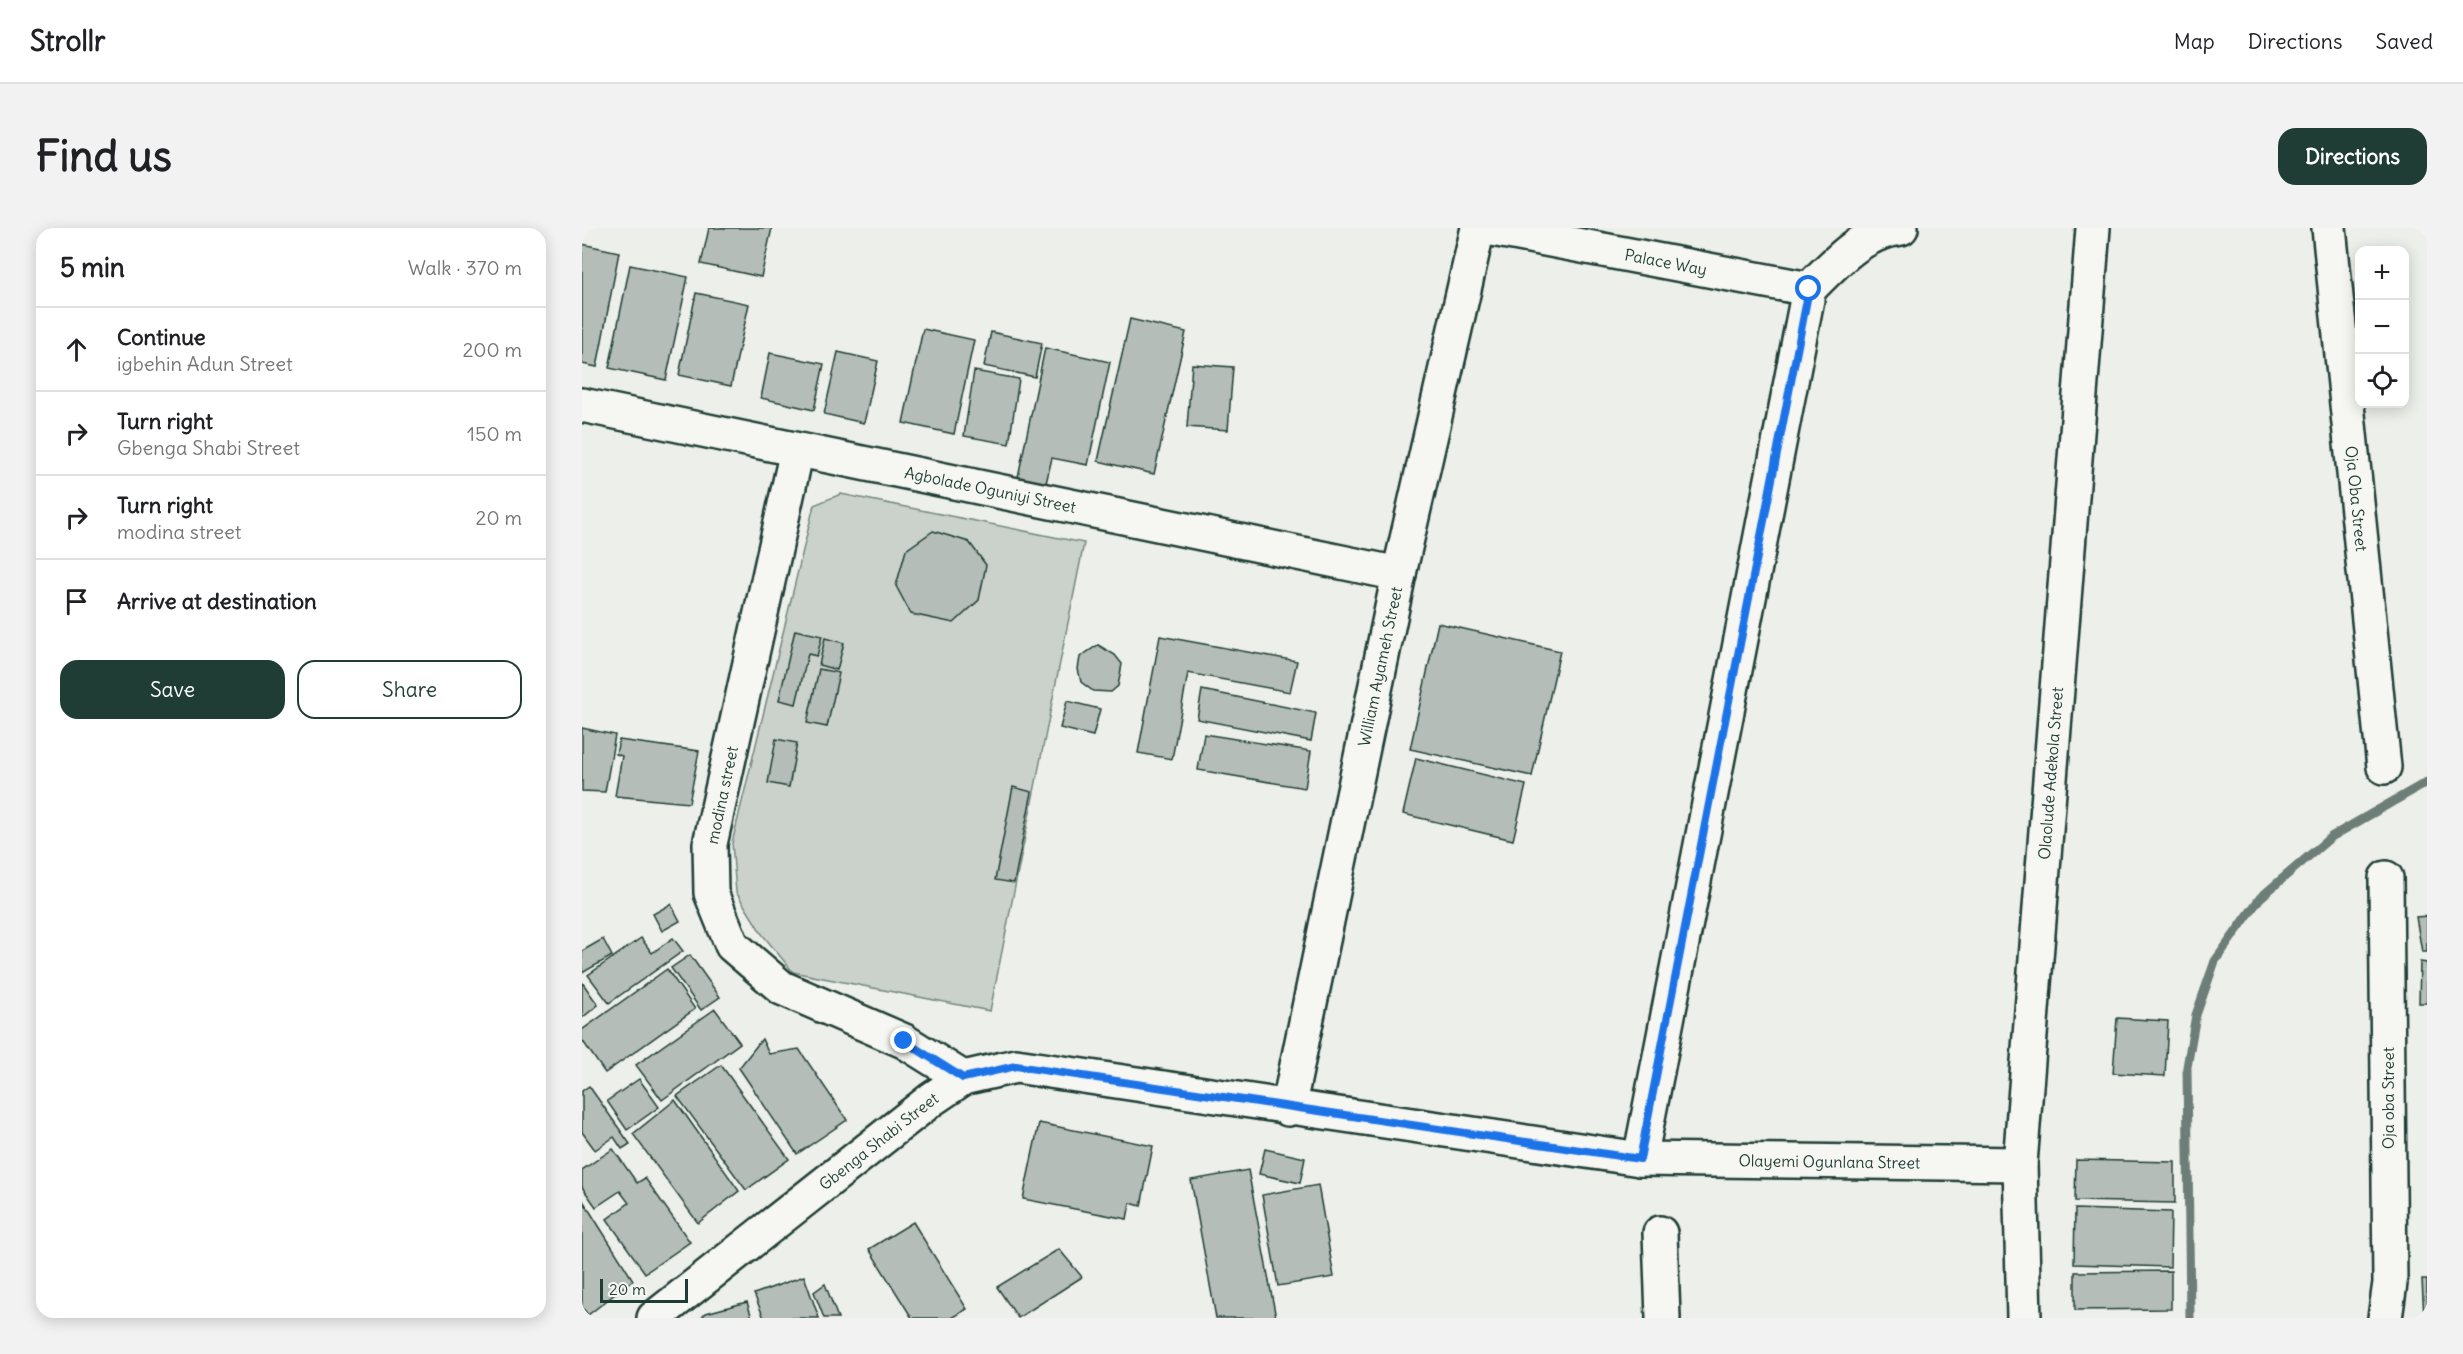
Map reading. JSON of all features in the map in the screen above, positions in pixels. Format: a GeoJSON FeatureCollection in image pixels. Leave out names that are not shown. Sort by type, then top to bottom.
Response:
{"type":"FeatureCollection","features":[{"type":"Feature","properties":{"kind":"street","name":"William Ayameh Street"},"geometry":{"type":"LineString","coordinates":[[1288,1108],[1399,574],[1478,228]]}},
{"type":"Feature","properties":{"kind":"street","name":"Palace Way"},"geometry":{"type":"LineString","coordinates":[[1487,228],[1809,289]]}},
{"type":"Feature","properties":{"kind":"street"},"geometry":{"type":"LineString","coordinates":[[1640,1159],[1809,289],[1848,251],[1882,230],[1901,228]]}},
{"type":"Feature","properties":{"kind":"street","name":"Olaolude Adekola Street"},"geometry":{"type":"LineString","coordinates":[[2024,1318],[2020,1164],[2093,228]]}},
{"type":"Feature","properties":{"kind":"street","name":"Oja Oba Street"},"geometry":{"type":"LineString","coordinates":[[2329,228],[2384,767]]}},
{"type":"Feature","properties":{"kind":"street","name":"Agbolade Oguniyi Street"},"geometry":{"type":"LineString","coordinates":[[582,405],[1399,574]]}},
{"type":"Feature","properties":{"kind":"street","name":"modina street"},"geometry":{"type":"LineString","coordinates":[[797,450],[710,844],[711,893],[732,945],[782,988],[904,1041],[963,1078]]}},
{"type":"Feature","properties":{"kind":"street","name":"Oja oba Street"},"geometry":{"type":"LineString","coordinates":[[2385,1318],[2390,1283],[2386,878]]}},
{"type":"Feature","properties":{"kind":"street","name":"Gbenga Shabi Street"},"geometry":{"type":"LineString","coordinates":[[654,1318],[932,1099],[963,1078],[1016,1066],[1640,1159]]}},
{"type":"Feature","properties":{"kind":"street","name":"Olayemi Ogunlana Street"},"geometry":{"type":"LineString","coordinates":[[1640,1159],[2020,1164]]}},
{"type":"Feature","properties":{"kind":"street"},"geometry":{"type":"LineString","coordinates":[[1660,1233],[1663,1318]]}},
{"type":"Feature","properties":{"kind":"shaded area"},"geometry":{"type":"Polygon","coordinates":[[[841,494],[1084,543],[990,1011],[793,972],[762,934],[736,892],[732,843],[814,505],[841,494]]]}},
{"type":"Feature","properties":{"kind":"building"},"geometry":{"type":"Polygon","coordinates":[[[709,228],[772,228],[761,277],[701,264],[709,228]]]}},
{"type":"Feature","properties":{"kind":"building"},"geometry":{"type":"Polygon","coordinates":[[[582,244],[619,252],[597,367],[582,364],[582,244]]]}},
{"type":"Feature","properties":{"kind":"building"},"geometry":{"type":"Polygon","coordinates":[[[630,265],[688,277],[666,380],[609,368],[630,265]]]}},
{"type":"Feature","properties":{"kind":"building"},"geometry":{"type":"Polygon","coordinates":[[[696,293],[749,304],[731,386],[679,375],[696,293]]]}},
{"type":"Feature","properties":{"kind":"building"},"geometry":{"type":"Polygon","coordinates":[[[1130,319],[1186,332],[1154,474],[1098,461],[1130,319]]]}},
{"type":"Feature","properties":{"kind":"building"},"geometry":{"type":"Polygon","coordinates":[[[923,329],[974,340],[954,434],[903,423],[923,329]]]}},
{"type":"Feature","properties":{"kind":"building"},"geometry":{"type":"Polygon","coordinates":[[[991,332],[1042,343],[1035,377],[984,366],[991,332]]]}},
{"type":"Feature","properties":{"kind":"building"},"geometry":{"type":"Polygon","coordinates":[[[1045,348],[1110,362],[1088,465],[1052,458],[1046,483],[1018,477],[1045,348]]]}},
{"type":"Feature","properties":{"kind":"building"},"geometry":{"type":"Polygon","coordinates":[[[838,352],[878,361],[864,423],[824,414],[838,352]]]}},
{"type":"Feature","properties":{"kind":"building"},"geometry":{"type":"Polygon","coordinates":[[[770,353],[824,364],[814,410],[761,398],[770,353]]]}},
{"type":"Feature","properties":{"kind":"building"},"geometry":{"type":"Polygon","coordinates":[[[1192,364],[1233,367],[1228,430],[1187,427],[1192,364]]]}},
{"type":"Feature","properties":{"kind":"building"},"geometry":{"type":"Polygon","coordinates":[[[974,371],[1019,379],[1009,444],[964,436],[974,371]]]}},
{"type":"Feature","properties":{"kind":"building"},"geometry":{"type":"Polygon","coordinates":[[[933,531],[969,542],[986,565],[979,600],[954,623],[911,614],[896,586],[906,550],[933,531]]]}},
{"type":"Feature","properties":{"kind":"building"},"geometry":{"type":"Polygon","coordinates":[[[1438,623],[1560,651],[1532,776],[1410,749],[1438,623]]]}},
{"type":"Feature","properties":{"kind":"building"},"geometry":{"type":"Polygon","coordinates":[[[795,630],[822,636],[817,656],[808,654],[796,704],[779,700],[795,630]]]}},
{"type":"Feature","properties":{"kind":"building"},"geometry":{"type":"Polygon","coordinates":[[[1160,636],[1297,661],[1290,692],[1188,673],[1172,759],[1138,753],[1160,636]]]}},
{"type":"Feature","properties":{"kind":"building"},"geometry":{"type":"Polygon","coordinates":[[[825,638],[844,643],[837,670],[819,665],[825,638]]]}},
{"type":"Feature","properties":{"kind":"building"},"geometry":{"type":"Polygon","coordinates":[[[1098,645],[1115,655],[1122,664],[1118,686],[1111,692],[1093,691],[1081,682],[1078,669],[1080,657],[1098,645]]]}},
{"type":"Feature","properties":{"kind":"building"},"geometry":{"type":"Polygon","coordinates":[[[819,669],[839,673],[827,727],[807,723],[819,669]]]}},
{"type":"Feature","properties":{"kind":"building"},"geometry":{"type":"Polygon","coordinates":[[[1202,690],[1316,713],[1311,741],[1197,719],[1202,690]]]}},
{"type":"Feature","properties":{"kind":"building"},"geometry":{"type":"Polygon","coordinates":[[[1067,701],[1100,709],[1093,736],[1060,728],[1067,701]]]}},
{"type":"Feature","properties":{"kind":"building"},"geometry":{"type":"Polygon","coordinates":[[[582,728],[615,735],[605,792],[582,791],[582,728]]]}},
{"type":"Feature","properties":{"kind":"building"},"geometry":{"type":"Polygon","coordinates":[[[1204,734],[1311,751],[1305,788],[1198,770],[1204,734]]]}},
{"type":"Feature","properties":{"kind":"building"},"geometry":{"type":"Polygon","coordinates":[[[776,739],[797,743],[789,787],[768,783],[776,739]]]}},
{"type":"Feature","properties":{"kind":"building"},"geometry":{"type":"Polygon","coordinates":[[[619,740],[699,751],[689,803],[615,796],[622,756],[616,754],[619,740]]]}},
{"type":"Feature","properties":{"kind":"building"},"geometry":{"type":"Polygon","coordinates":[[[1416,758],[1526,785],[1513,840],[1403,814],[1416,758]]]}},
{"type":"Feature","properties":{"kind":"building"},"geometry":{"type":"Polygon","coordinates":[[[1013,787],[1032,792],[1014,883],[995,880],[1013,787]]]}},
{"type":"Feature","properties":{"kind":"building"},"geometry":{"type":"Polygon","coordinates":[[[671,904],[680,921],[662,931],[653,914],[671,904]]]}},
{"type":"Feature","properties":{"kind":"building"},"geometry":{"type":"Polygon","coordinates":[[[2427,916],[2427,952],[2422,952],[2416,917],[2427,916]]]}},
{"type":"Feature","properties":{"kind":"building"},"geometry":{"type":"Polygon","coordinates":[[[641,938],[652,953],[673,938],[683,951],[609,1003],[588,975],[641,938]]]}},
{"type":"Feature","properties":{"kind":"building"},"geometry":{"type":"Polygon","coordinates":[[[603,939],[612,956],[582,973],[582,951],[603,939]]]}},
{"type":"Feature","properties":{"kind":"building"},"geometry":{"type":"Polygon","coordinates":[[[690,955],[720,997],[701,1010],[671,968],[690,955]]]}},
{"type":"Feature","properties":{"kind":"building"},"geometry":{"type":"Polygon","coordinates":[[[2420,962],[2427,963],[2427,1003],[2419,1003],[2420,962]]]}},
{"type":"Feature","properties":{"kind":"building"},"geometry":{"type":"Polygon","coordinates":[[[667,969],[695,1009],[605,1073],[582,1040],[582,1030],[667,969]]]}},
{"type":"Feature","properties":{"kind":"building"},"geometry":{"type":"Polygon","coordinates":[[[582,982],[598,1005],[582,1018],[582,982]]]}},
{"type":"Feature","properties":{"kind":"building"},"geometry":{"type":"Polygon","coordinates":[[[715,1009],[740,1043],[662,1100],[636,1065],[715,1009]]]}},
{"type":"Feature","properties":{"kind":"building"},"geometry":{"type":"Polygon","coordinates":[[[2117,1018],[2168,1021],[2165,1076],[2113,1073],[2117,1018]]]}},
{"type":"Feature","properties":{"kind":"building"},"geometry":{"type":"Polygon","coordinates":[[[762,1039],[769,1054],[799,1049],[847,1120],[797,1154],[739,1068],[762,1039]]]}},
{"type":"Feature","properties":{"kind":"building"},"geometry":{"type":"Polygon","coordinates":[[[721,1065],[789,1159],[746,1190],[677,1096],[721,1065]]]}},
{"type":"Feature","properties":{"kind":"building"},"geometry":{"type":"Polygon","coordinates":[[[639,1079],[659,1107],[627,1130],[607,1101],[639,1079]]]}},
{"type":"Feature","properties":{"kind":"building"},"geometry":{"type":"Polygon","coordinates":[[[589,1086],[630,1144],[622,1149],[614,1137],[595,1150],[582,1132],[582,1091],[589,1086]]]}},
{"type":"Feature","properties":{"kind":"building"},"geometry":{"type":"Polygon","coordinates":[[[675,1100],[739,1191],[698,1223],[633,1134],[675,1100]]]}},
{"type":"Feature","properties":{"kind":"building"},"geometry":{"type":"Polygon","coordinates":[[[1039,1123],[1153,1146],[1141,1206],[1130,1203],[1127,1219],[1023,1199],[1039,1123]]]}},
{"type":"Feature","properties":{"kind":"building"},"geometry":{"type":"Polygon","coordinates":[[[613,1149],[637,1183],[645,1178],[690,1242],[645,1273],[607,1219],[629,1203],[620,1191],[596,1207],[582,1187],[582,1170],[613,1149]]]}},
{"type":"Feature","properties":{"kind":"building"},"geometry":{"type":"Polygon","coordinates":[[[1265,1149],[1305,1158],[1300,1183],[1259,1174],[1265,1149]]]}},
{"type":"Feature","properties":{"kind":"building"},"geometry":{"type":"Polygon","coordinates":[[[2076,1160],[2175,1162],[2175,1203],[2075,1201],[2076,1160]]]}},
{"type":"Feature","properties":{"kind":"building"},"geometry":{"type":"Polygon","coordinates":[[[1248,1170],[1276,1318],[1216,1318],[1191,1180],[1248,1170]]]}},
{"type":"Feature","properties":{"kind":"building"},"geometry":{"type":"Polygon","coordinates":[[[1318,1185],[1334,1277],[1278,1286],[1262,1195],[1318,1185]]]}},
{"type":"Feature","properties":{"kind":"building"},"geometry":{"type":"Polygon","coordinates":[[[582,1199],[633,1280],[588,1315],[582,1307],[582,1199]]]}},
{"type":"Feature","properties":{"kind":"building"},"geometry":{"type":"Polygon","coordinates":[[[2075,1209],[2171,1212],[2170,1267],[2074,1264],[2075,1209]]]}},
{"type":"Feature","properties":{"kind":"building"},"geometry":{"type":"Polygon","coordinates":[[[913,1222],[967,1309],[952,1318],[912,1318],[869,1249],[913,1222]]]}},
{"type":"Feature","properties":{"kind":"building"},"geometry":{"type":"Polygon","coordinates":[[[1059,1249],[1082,1277],[1018,1318],[997,1287],[1059,1249]]]}},
{"type":"Feature","properties":{"kind":"building"},"geometry":{"type":"Polygon","coordinates":[[[2171,1271],[2171,1309],[2075,1310],[2075,1272],[2171,1271]]]}},
{"type":"Feature","properties":{"kind":"building"},"geometry":{"type":"Polygon","coordinates":[[[804,1276],[819,1318],[764,1318],[754,1294],[804,1276]]]}},
{"type":"Feature","properties":{"kind":"building"},"geometry":{"type":"Polygon","coordinates":[[[2422,1280],[2427,1280],[2427,1318],[2424,1318],[2422,1280]]]}},
{"type":"Feature","properties":{"kind":"building"},"geometry":{"type":"Polygon","coordinates":[[[825,1284],[838,1318],[824,1318],[814,1292],[825,1284]]]}},
{"type":"Feature","properties":{"kind":"building"},"geometry":{"type":"Polygon","coordinates":[[[747,1302],[752,1318],[701,1318],[706,1313],[747,1302]]]}},
{"type":"Feature","properties":{"kind":"waterway"},"geometry":{"type":"LineString","coordinates":[[2190,1318],[2187,1067],[2196,1015],[2215,961],[2260,898],[2331,837],[2427,782]]}},
{"type":"Feature","properties":{"kind":"route"},"geometry":{"type":"LineString","coordinates":[[904,1041],[963,1078],[1016,1066],[1640,1159],[1809,289]]}}]}
